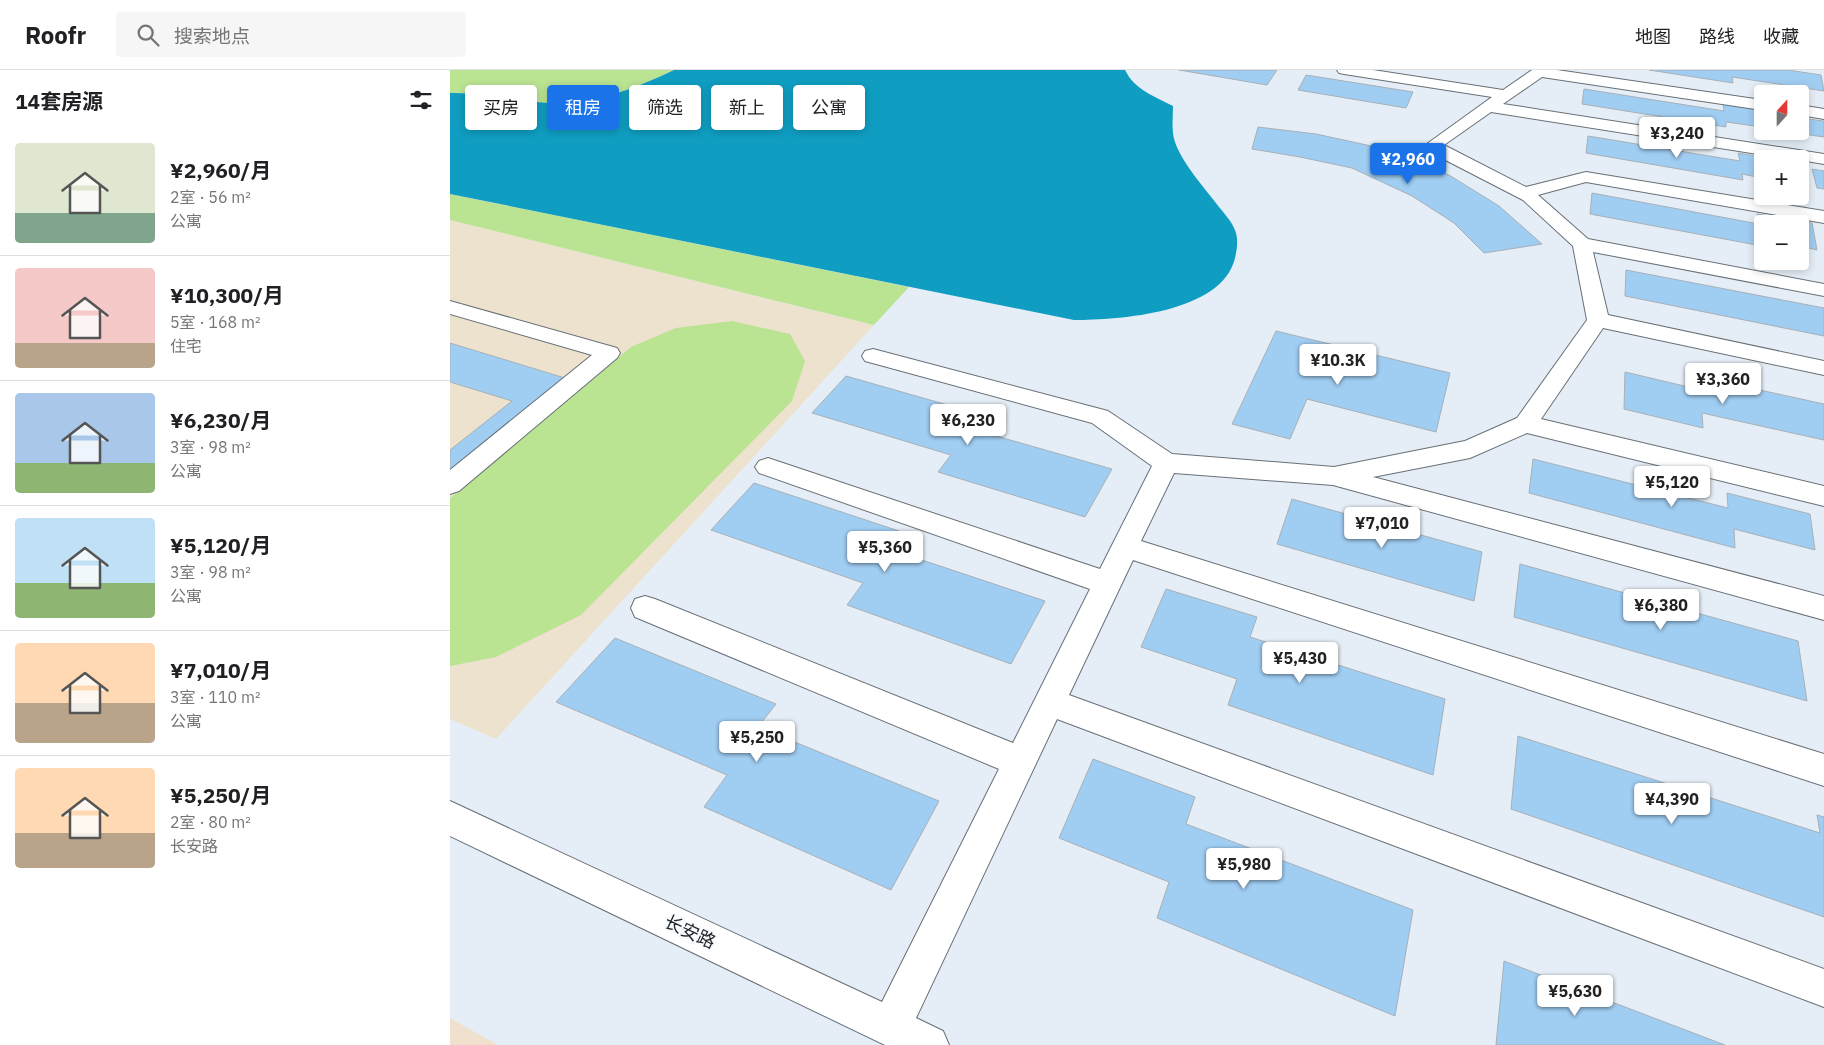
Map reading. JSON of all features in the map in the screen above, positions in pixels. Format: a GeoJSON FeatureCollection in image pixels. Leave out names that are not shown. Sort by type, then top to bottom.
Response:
{"type":"FeatureCollection","features":[{"type":"Feature","properties":{"kind":"street"},"geometry":{"type":"LineString","coordinates":[[1344,70],[1498,101],[1824,158]]}},
{"type":"Feature","properties":{"kind":"street"},"geometry":{"type":"LineString","coordinates":[[1754,104],[1541,71],[1432,146],[1525,193],[1582,244],[1824,290]]}},
{"type":"Feature","properties":{"kind":"street"},"geometry":{"type":"LineString","coordinates":[[1809,112],[1824,114]]}},
{"type":"Feature","properties":{"kind":"street"},"geometry":{"type":"LineString","coordinates":[[1525,193],[1586,177],[1824,217]]}},
{"type":"Feature","properties":{"kind":"street"},"geometry":{"type":"LineString","coordinates":[[1334,476],[1470,449],[1525,424],[1598,320],[1582,244]]}},
{"type":"Feature","properties":{"kind":"street"},"geometry":{"type":"LineString","coordinates":[[450,307],[609,353],[450,484]]}},
{"type":"Feature","properties":{"kind":"street"},"geometry":{"type":"LineString","coordinates":[[1598,320],[1824,368]]}},
{"type":"Feature","properties":{"kind":"street"},"geometry":{"type":"LineString","coordinates":[[874,356],[1100,417],[1166,463],[1334,476],[1824,608]]}},
{"type":"Feature","properties":{"kind":"street"},"geometry":{"type":"LineString","coordinates":[[1525,424],[1824,496]]}},
{"type":"Feature","properties":{"kind":"street"},"geometry":{"type":"LineString","coordinates":[[891,1027],[1166,463]]}},
{"type":"Feature","properties":{"kind":"street"},"geometry":{"type":"LineString","coordinates":[[768,467],[1107,583]]}},
{"type":"Feature","properties":{"kind":"street"},"geometry":{"type":"LineString","coordinates":[[1125,547],[1824,770]]}},
{"type":"Feature","properties":{"kind":"street"},"geometry":{"type":"LineString","coordinates":[[645,608],[1020,762]]}},
{"type":"Feature","properties":{"kind":"street"},"geometry":{"type":"LineString","coordinates":[[1050,702],[1824,988]]}},
{"type":"Feature","properties":{"kind":"street","name":"长安路"},"geometry":{"type":"LineString","coordinates":[[450,818],[929,1045]]}},
{"type":"Feature","properties":{"kind":"shaded area"},"geometry":{"type":"Polygon","coordinates":[[[450,220],[874,325],[496,739],[450,719],[450,220]]]}},
{"type":"Feature","properties":{"kind":"shaded area"},"geometry":{"type":"Polygon","coordinates":[[[450,1018],[498,1045],[450,1045],[450,1018]]]}},
{"type":"Feature","properties":{"kind":"green space"},"geometry":{"type":"Polygon","coordinates":[[[450,70],[674,70],[640,85],[629,85],[629,89],[619,93],[619,85],[547,85],[547,103],[537,102],[537,85],[465,85],[465,93],[450,93],[450,70]]]}},
{"type":"Feature","properties":{"kind":"green space"},"geometry":{"type":"Polygon","coordinates":[[[450,194],[909,287],[874,325],[450,220],[450,194]]]}},
{"type":"Feature","properties":{"kind":"green space"},"geometry":{"type":"Polygon","coordinates":[[[732,321],[790,334],[805,361],[792,401],[581,615],[496,657],[450,666],[450,498],[631,347],[676,328],[732,321]]]}},
{"type":"Feature","properties":{"kind":"water"},"geometry":{"type":"Polygon","coordinates":[[[674,70],[1125,70],[1140,88],[1173,106],[1173,130],[1179,152],[1191,172],[1233,225],[1237,239],[1235,258],[1226,276],[1211,291],[1190,302],[1166,310],[1141,315],[1074,320],[450,194],[450,93],[465,93],[465,130],[537,130],[537,102],[547,103],[547,130],[619,130],[619,93],[629,89],[629,130],[701,130],[701,85],[640,85],[674,70]]]}},
{"type":"Feature","properties":{"kind":"building"},"geometry":{"type":"Polygon","coordinates":[[[1179,70],[1277,70],[1267,85],[1179,70]]]}},
{"type":"Feature","properties":{"kind":"building"},"geometry":{"type":"Polygon","coordinates":[[[1649,70],[1788,70],[1821,75],[1824,91],[1809,89],[1809,85],[1785,85],[1732,77],[1733,83],[1649,70]]]}},
{"type":"Feature","properties":{"kind":"building"},"geometry":{"type":"Polygon","coordinates":[[[1306,75],[1413,92],[1406,108],[1298,90],[1306,75]]]}},
{"type":"Feature","properties":{"kind":"building"},"geometry":{"type":"Polygon","coordinates":[[[1584,89],[1724,111],[1723,104],[1754,109],[1754,126],[1726,122],[1726,127],[1582,104],[1584,89]]]}},
{"type":"Feature","properties":{"kind":"building"},"geometry":{"type":"Polygon","coordinates":[[[1809,119],[1824,121],[1824,137],[1809,135],[1809,119]]]}},
{"type":"Feature","properties":{"kind":"building"},"geometry":{"type":"Polygon","coordinates":[[[1258,127],[1316,134],[1376,147],[1449,175],[1499,206],[1542,244],[1484,253],[1454,223],[1412,196],[1352,168],[1252,149],[1258,127]]]}},
{"type":"Feature","properties":{"kind":"building"},"geometry":{"type":"Polygon","coordinates":[[[1588,136],[1740,161],[1738,153],[1754,156],[1754,176],[1742,174],[1743,180],[1586,153],[1588,136]]]}},
{"type":"Feature","properties":{"kind":"building"},"geometry":{"type":"Polygon","coordinates":[[[1812,169],[1824,171],[1824,189],[1817,188],[1812,169]]]}},
{"type":"Feature","properties":{"kind":"building"},"geometry":{"type":"Polygon","coordinates":[[[1592,193],[1754,223],[1754,245],[1590,214],[1592,193]]]}},
{"type":"Feature","properties":{"kind":"building"},"geometry":{"type":"Polygon","coordinates":[[[1809,223],[1812,223],[1817,250],[1809,248],[1809,223]]]}},
{"type":"Feature","properties":{"kind":"building"},"geometry":{"type":"Polygon","coordinates":[[[1626,270],[1824,308],[1824,336],[1625,296],[1626,270]]]}},
{"type":"Feature","properties":{"kind":"building"},"geometry":{"type":"Polygon","coordinates":[[[1276,331],[1450,373],[1436,432],[1307,399],[1290,439],[1232,424],[1276,331]]]}},
{"type":"Feature","properties":{"kind":"building"},"geometry":{"type":"Polygon","coordinates":[[[450,343],[565,378],[450,471],[450,450],[512,401],[450,382],[450,343]]]}},
{"type":"Feature","properties":{"kind":"building"},"geometry":{"type":"Polygon","coordinates":[[[1625,372],[1697,389],[1696,376],[1824,404],[1824,440],[1702,413],[1703,428],[1624,409],[1625,372]]]}},
{"type":"Feature","properties":{"kind":"building"},"geometry":{"type":"Polygon","coordinates":[[[846,376],[979,414],[968,428],[1112,469],[1085,517],[938,472],[951,455],[812,413],[846,376]]]}},
{"type":"Feature","properties":{"kind":"building"},"geometry":{"type":"Polygon","coordinates":[[[1533,459],[1728,508],[1727,493],[1810,514],[1815,550],[1734,529],[1735,548],[1529,493],[1533,459]]]}},
{"type":"Feature","properties":{"kind":"building"},"geometry":{"type":"Polygon","coordinates":[[[754,483],[899,531],[886,548],[1045,601],[1011,664],[847,605],[863,583],[711,530],[754,483]]]}},
{"type":"Feature","properties":{"kind":"building"},"geometry":{"type":"Polygon","coordinates":[[[1292,499],[1482,552],[1474,601],[1277,544],[1292,499]]]}},
{"type":"Feature","properties":{"kind":"building"},"geometry":{"type":"Polygon","coordinates":[[[1520,564],[1798,641],[1807,701],[1514,617],[1520,564]]]}},
{"type":"Feature","properties":{"kind":"building"},"geometry":{"type":"Polygon","coordinates":[[[1166,589],[1257,617],[1250,637],[1445,699],[1433,775],[1228,705],[1237,679],[1141,647],[1166,589]]]}},
{"type":"Feature","properties":{"kind":"building"},"geometry":{"type":"Polygon","coordinates":[[[615,638],[776,704],[758,727],[939,801],[891,890],[704,807],[727,775],[556,702],[615,638]]]}},
{"type":"Feature","properties":{"kind":"building"},"geometry":{"type":"Polygon","coordinates":[[[1518,736],[1820,833],[1817,815],[1824,817],[1824,917],[1511,809],[1518,736]]]}},
{"type":"Feature","properties":{"kind":"building"},"geometry":{"type":"Polygon","coordinates":[[[1093,759],[1195,797],[1186,824],[1413,910],[1395,1016],[1157,918],[1169,882],[1059,838],[1093,759]]]}},
{"type":"Feature","properties":{"kind":"building"},"geometry":{"type":"Polygon","coordinates":[[[1504,961],[1725,1045],[1496,1045],[1504,961]]]}}]}
